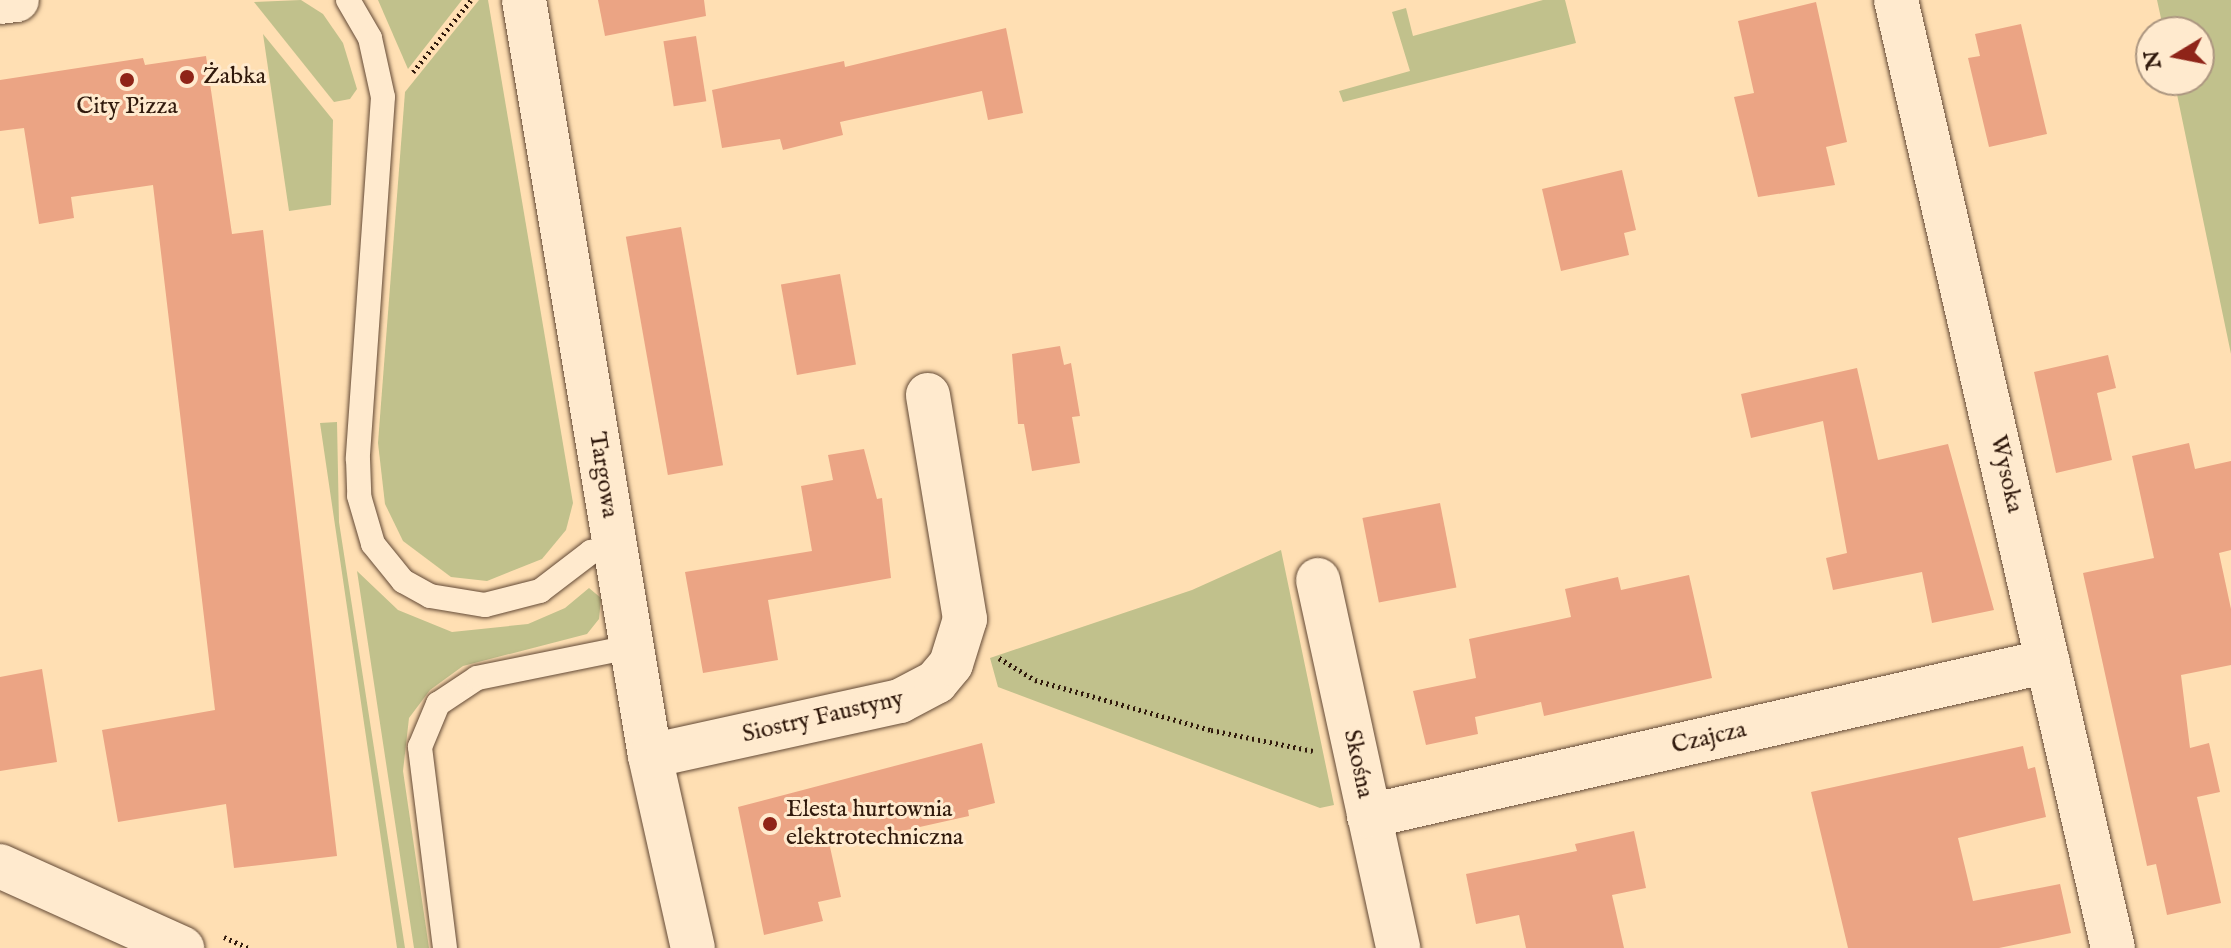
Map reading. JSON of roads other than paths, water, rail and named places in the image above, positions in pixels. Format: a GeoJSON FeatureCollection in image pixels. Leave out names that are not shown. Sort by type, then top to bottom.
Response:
{"type":"FeatureCollection","features":[{"type":"Feature","properties":{"kind":"street"},"geometry":{"type":"LineString","coordinates":[[0,2],[17,0]]}},
{"type":"Feature","properties":{"kind":"street","name":"Targowa"},"geometry":{"type":"LineString","coordinates":[[524,0],[650,756],[693,948]]}},
{"type":"Feature","properties":{"kind":"street","name":"Wysoka"},"geometry":{"type":"LineString","coordinates":[[1896,0],[2113,948]]}},
{"type":"Feature","properties":{"kind":"street","name":"Siostry Faustyny"},"geometry":{"type":"LineString","coordinates":[[650,756],[900,701],[936,682],[962,641],[965,619],[928,395]]}},
{"type":"Feature","properties":{"kind":"street","name":"Skośna"},"geometry":{"type":"LineString","coordinates":[[1318,580],[1398,948]]}},
{"type":"Feature","properties":{"kind":"street","name":"Czajcza"},"geometry":{"type":"LineString","coordinates":[[1369,816],[2048,661]]}},
{"type":"Feature","properties":{"kind":"street"},"geometry":{"type":"LineString","coordinates":[[0,866],[182,948]]}},
{"type":"Feature","properties":{"kind":"lane"},"geometry":{"type":"LineString","coordinates":[[348,0],[374,52],[383,108],[358,459],[361,508],[373,544],[403,581],[430,596],[485,605],[540,591],[591,552],[615,546]]}},
{"type":"Feature","properties":{"kind":"lane"},"geometry":{"type":"LineString","coordinates":[[445,948],[420,747],[438,704],[485,675],[631,647]]}},
{"type":"Feature","properties":{"kind":"place","name":"Żabka"},"geometry":{"type":"Point","coordinates":[187,77]}},
{"type":"Feature","properties":{"kind":"place","name":"City Pizza"},"geometry":{"type":"Point","coordinates":[127,80]}},
{"type":"Feature","properties":{"kind":"place","name":"Elesta hurtownia elektrotechniczna"},"geometry":{"type":"Point","coordinates":[770,824]}}]}
